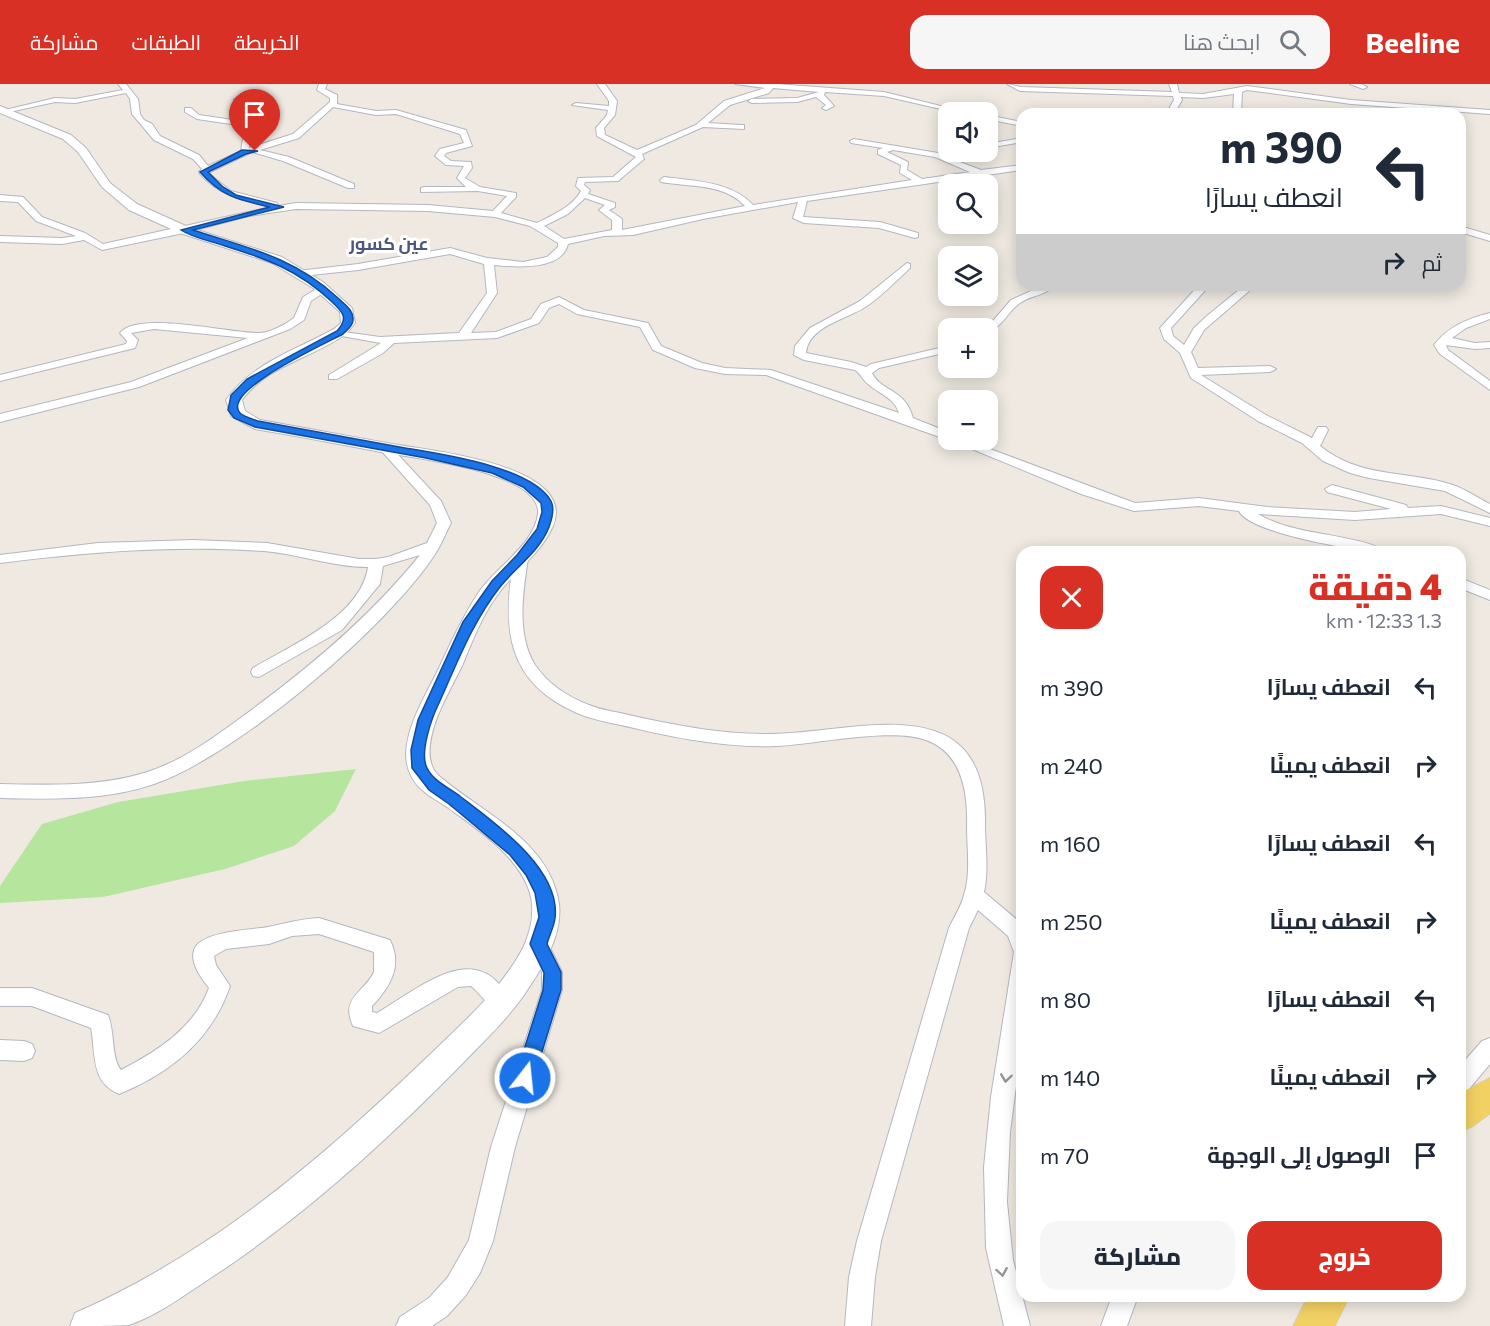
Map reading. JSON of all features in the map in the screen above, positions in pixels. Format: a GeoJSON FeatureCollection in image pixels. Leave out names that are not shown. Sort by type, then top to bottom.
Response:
{"type":"FeatureCollection","features":[{"type":"Feature","properties":{"kind":"main road"},"geometry":{"type":"LineString","coordinates":[[3,110],[68,137],[82,150],[105,185],[142,212],[184,230],[277,260],[314,282],[347,311],[348,323],[340,333],[250,381],[236,395],[233,410],[237,416],[255,424],[495,470],[538,492],[546,502],[548,512],[542,530],[521,558],[496,583],[469,622],[424,720],[418,750],[419,768],[434,786],[502,838],[532,870],[543,893],[547,917],[538,944],[522,975],[500,1003],[393,1113],[284,1205],[226,1246],[132,1306],[88,1326]]}},
{"type":"Feature","properties":{"kind":"main road"},"geometry":{"type":"LineString","coordinates":[[1313,1326],[1327,1302]]}},
{"type":"Feature","properties":{"kind":"street"},"geometry":{"type":"LineString","coordinates":[[323,84],[321,90],[335,100],[296,136],[248,151],[203,172],[226,193],[234,197],[280,207],[428,208],[495,214],[537,226],[563,242],[617,232],[640,231],[688,219],[803,199],[1016,168]]}},
{"type":"Feature","properties":{"kind":"street"},"geometry":{"type":"LineString","coordinates":[[537,226],[561,214],[584,195],[586,190],[580,186],[580,180],[615,178],[641,157],[638,153],[601,136],[601,125],[611,115],[612,98],[601,84]]}},
{"type":"Feature","properties":{"kind":"street"},"geometry":{"type":"LineString","coordinates":[[739,84],[894,95],[938,106]]}},
{"type":"Feature","properties":{"kind":"street"},"geometry":{"type":"LineString","coordinates":[[1011,84],[1020,88],[1203,96],[1241,90],[1278,91],[1412,108]]}},
{"type":"Feature","properties":{"kind":"street"},"geometry":{"type":"LineString","coordinates":[[1173,84],[1178,100],[1173,108]]}},
{"type":"Feature","properties":{"kind":"street"},"geometry":{"type":"LineString","coordinates":[[1216,84],[1241,90]]}},
{"type":"Feature","properties":{"kind":"street"},"geometry":{"type":"LineString","coordinates":[[1278,91],[1287,84]]}},
{"type":"Feature","properties":{"kind":"street"},"geometry":{"type":"LineString","coordinates":[[1354,84],[1363,87]]}},
{"type":"Feature","properties":{"kind":"street"},"geometry":{"type":"LineString","coordinates":[[638,153],[700,125],[730,102],[766,91],[773,85]]}},
{"type":"Feature","properties":{"kind":"street"},"geometry":{"type":"LineString","coordinates":[[3,110],[63,99],[76,103],[104,91],[124,87],[134,99],[136,114],[141,122],[150,126],[157,138],[196,157],[206,169]]}},
{"type":"Feature","properties":{"kind":"street"},"geometry":{"type":"LineString","coordinates":[[730,102],[797,100],[835,90]]}},
{"type":"Feature","properties":{"kind":"street"},"geometry":{"type":"LineString","coordinates":[[1238,108],[1241,90]]}},
{"type":"Feature","properties":{"kind":"street"},"geometry":{"type":"LineString","coordinates":[[816,94],[824,97],[828,102],[830,106],[826,108]]}},
{"type":"Feature","properties":{"kind":"street"},"geometry":{"type":"LineString","coordinates":[[1336,100],[1336,108]]}},
{"type":"Feature","properties":{"kind":"street"},"geometry":{"type":"LineString","coordinates":[[237,101],[259,110],[247,124],[245,131],[248,151]]}},
{"type":"Feature","properties":{"kind":"street"},"geometry":{"type":"LineString","coordinates":[[332,105],[376,113],[396,112],[463,132],[469,144],[443,151],[439,156],[449,163],[468,164],[468,168],[462,174],[462,181],[480,189]]}},
{"type":"Feature","properties":{"kind":"street"},"geometry":{"type":"LineString","coordinates":[[576,105],[612,108]]}},
{"type":"Feature","properties":{"kind":"street"},"geometry":{"type":"LineString","coordinates":[[188,110],[201,118],[247,124]]}},
{"type":"Feature","properties":{"kind":"street"},"geometry":{"type":"LineString","coordinates":[[1466,112],[1490,112]]}},
{"type":"Feature","properties":{"kind":"street"},"geometry":{"type":"LineString","coordinates":[[998,119],[1016,123]]}},
{"type":"Feature","properties":{"kind":"street"},"geometry":{"type":"LineString","coordinates":[[700,125],[741,127]]}},
{"type":"Feature","properties":{"kind":"street"},"geometry":{"type":"LineString","coordinates":[[854,141],[937,155],[979,173]]}},
{"type":"Feature","properties":{"kind":"street"},"geometry":{"type":"LineString","coordinates":[[998,144],[1016,141]]}},
{"type":"Feature","properties":{"kind":"street"},"geometry":{"type":"LineString","coordinates":[[892,147],[881,154],[902,162],[906,166],[903,171],[921,182]]}},
{"type":"Feature","properties":{"kind":"street"},"geometry":{"type":"LineString","coordinates":[[248,151],[286,159],[351,186]]}},
{"type":"Feature","properties":{"kind":"street"},"geometry":{"type":"LineString","coordinates":[[664,180],[731,192],[746,200],[751,208]]}},
{"type":"Feature","properties":{"kind":"street"},"geometry":{"type":"LineString","coordinates":[[424,190],[480,189],[513,195],[495,214]]}},
{"type":"Feature","properties":{"kind":"street"},"geometry":{"type":"LineString","coordinates":[[584,195],[612,204],[603,210],[617,219],[617,232]]}},
{"type":"Feature","properties":{"kind":"street"},"geometry":{"type":"LineString","coordinates":[[0,198],[20,199],[39,219],[86,237],[99,246],[107,248],[280,207]]}},
{"type":"Feature","properties":{"kind":"street"},"geometry":{"type":"LineString","coordinates":[[803,199],[798,218],[807,221],[880,225],[915,235]]}},
{"type":"Feature","properties":{"kind":"street"},"geometry":{"type":"LineString","coordinates":[[1466,231],[1490,238]]}},
{"type":"Feature","properties":{"kind":"street"},"geometry":{"type":"LineString","coordinates":[[0,239],[62,241],[86,237]]}},
{"type":"Feature","properties":{"kind":"street"},"geometry":{"type":"LineString","coordinates":[[0,418],[135,385],[299,321],[303,316],[314,282],[358,267],[450,251],[489,261],[523,265],[539,263],[559,253],[563,242]]}},
{"type":"Feature","properties":{"kind":"street"},"geometry":{"type":"LineString","coordinates":[[462,337],[492,292],[489,261]]}},
{"type":"Feature","properties":{"kind":"street"},"geometry":{"type":"LineString","coordinates":[[907,266],[863,304],[810,332],[801,342],[800,355],[812,361],[858,366],[866,372],[870,380],[900,400],[907,420]]}},
{"type":"Feature","properties":{"kind":"street"},"geometry":{"type":"LineString","coordinates":[[314,282],[358,267]]}},
{"type":"Feature","properties":{"kind":"street"},"geometry":{"type":"LineString","coordinates":[[998,323],[1016,301],[1041,291]]}},
{"type":"Feature","properties":{"kind":"street"},"geometry":{"type":"LineString","coordinates":[[1199,291],[1165,328],[1168,337],[1185,352],[1191,362],[1193,372],[1203,382],[1249,411],[1314,446],[1328,458],[1355,470],[1439,485],[1465,495],[1490,509]]}},
{"type":"Feature","properties":{"kind":"street"},"geometry":{"type":"LineString","coordinates":[[1185,352],[1198,330],[1244,291]]}},
{"type":"Feature","properties":{"kind":"street"},"geometry":{"type":"LineString","coordinates":[[340,333],[358,338],[392,340],[497,335],[535,321],[545,306],[563,300],[581,312],[644,325],[648,328],[652,344],[657,348],[699,366],[725,371],[766,372],[938,432]]}},
{"type":"Feature","properties":{"kind":"street"},"geometry":{"type":"LineString","coordinates":[[1490,316],[1461,326],[1440,345],[1444,352],[1490,387]]}},
{"type":"Feature","properties":{"kind":"street"},"geometry":{"type":"LineString","coordinates":[[0,378],[131,346],[133,340],[125,333],[138,328],[164,327],[259,336]]}},
{"type":"Feature","properties":{"kind":"street"},"geometry":{"type":"LineString","coordinates":[[333,377],[379,351],[392,340]]}},
{"type":"Feature","properties":{"kind":"street"},"geometry":{"type":"LineString","coordinates":[[1444,340],[1475,346],[1490,345]]}},
{"type":"Feature","properties":{"kind":"street"},"geometry":{"type":"LineString","coordinates":[[866,372],[875,366],[938,351]]}},
{"type":"Feature","properties":{"kind":"street"},"geometry":{"type":"LineString","coordinates":[[1193,372],[1270,369]]}},
{"type":"Feature","properties":{"kind":"street"},"geometry":{"type":"LineString","coordinates":[[1314,446],[1322,430]]}},
{"type":"Feature","properties":{"kind":"street"},"geometry":{"type":"LineString","coordinates":[[0,791],[49,792],[102,788],[166,773],[189,761],[234,731],[344,644],[396,595],[435,544],[444,523],[442,513],[436,504],[384,447]]}},
{"type":"Feature","properties":{"kind":"street"},"geometry":{"type":"LineString","coordinates":[[981,450],[1086,491],[1134,507],[1199,502],[1297,513],[1355,516],[1414,511],[1451,512],[1490,522]]}},
{"type":"Feature","properties":{"kind":"street"},"geometry":{"type":"LineString","coordinates":[[1332,489],[1414,511]]}},
{"type":"Feature","properties":{"kind":"street"},"geometry":{"type":"LineString","coordinates":[[1238,507],[1278,529],[1361,546]]}},
{"type":"Feature","properties":{"kind":"street"},"geometry":{"type":"LineString","coordinates":[[0,559],[98,547],[193,544],[267,547],[359,563],[376,563],[390,561],[435,544]]}},
{"type":"Feature","properties":{"kind":"street"},"geometry":{"type":"LineString","coordinates":[[521,558],[513,596],[513,620],[525,660],[542,685],[561,699],[584,710],[664,729],[724,738],[775,740],[907,731],[930,735],[960,756],[974,782],[977,873],[974,895],[959,928],[869,1241],[862,1277],[858,1326]]}},
{"type":"Feature","properties":{"kind":"street"},"geometry":{"type":"LineString","coordinates":[[260,672],[338,626],[373,584],[376,563]]}},
{"type":"Feature","properties":{"kind":"street"},"geometry":{"type":"LineString","coordinates":[[1466,585],[1490,595]]}},
{"type":"Feature","properties":{"kind":"street"},"geometry":{"type":"LineString","coordinates":[[974,895],[1016,932]]}},
{"type":"Feature","properties":{"kind":"street"},"geometry":{"type":"LineString","coordinates":[[0,998],[32,997],[100,1022],[105,1032],[104,1060],[109,1076],[119,1083],[160,1061],[193,1035],[215,1004],[219,986],[206,968],[203,952],[223,941],[269,935],[292,927],[319,926],[383,946],[387,967],[381,981],[361,1002],[362,1019],[379,1023],[454,978],[475,977],[491,990],[500,1003]]}},
{"type":"Feature","properties":{"kind":"street"},"geometry":{"type":"LineString","coordinates":[[409,1326],[438,1307],[457,1286],[471,1264],[481,1241],[503,1147],[552,990],[552,972],[538,944]]}},
{"type":"Feature","properties":{"kind":"street"},"geometry":{"type":"LineString","coordinates":[[1016,1002],[998,1136],[995,1183],[997,1236],[1002,1278],[1017,1326]]}},
{"type":"Feature","properties":{"kind":"street"},"geometry":{"type":"LineString","coordinates":[[1467,1100],[1490,1048]]}},
{"type":"Feature","properties":{"kind":"street"},"geometry":{"type":"LineString","coordinates":[[0,1050],[24,1051]]}},
{"type":"Feature","properties":{"kind":"street"},"geometry":{"type":"LineString","coordinates":[[1114,1326],[1123,1302]]}},
{"type":"Feature","properties":{"kind":"green space"},"geometry":{"type":"Polygon","coordinates":[[[356,769],[335,811],[294,846],[225,869],[103,897],[0,903],[0,886],[42,824],[118,802],[244,781],[356,769]]]}},
{"type":"Feature","properties":{"kind":"district","name":"عين كسور"},"geometry":{"type":"Point","coordinates":[389,244]}},
{"type":"Feature","properties":{"kind":"route"},"geometry":{"type":"LineString","coordinates":[[255,151],[245,152],[203,172],[220,189],[234,197],[280,207],[184,230],[277,260],[295,269],[324,289],[347,311],[349,318],[340,333],[287,359],[250,381],[236,395],[233,410],[237,416],[255,424],[495,470],[527,484],[546,502],[548,512],[542,530],[521,558],[496,583],[469,622],[424,720],[418,750],[419,768],[434,786],[495,832],[516,851],[532,870],[543,893],[547,917],[538,944],[552,972],[552,990],[525,1078]]}}]}
